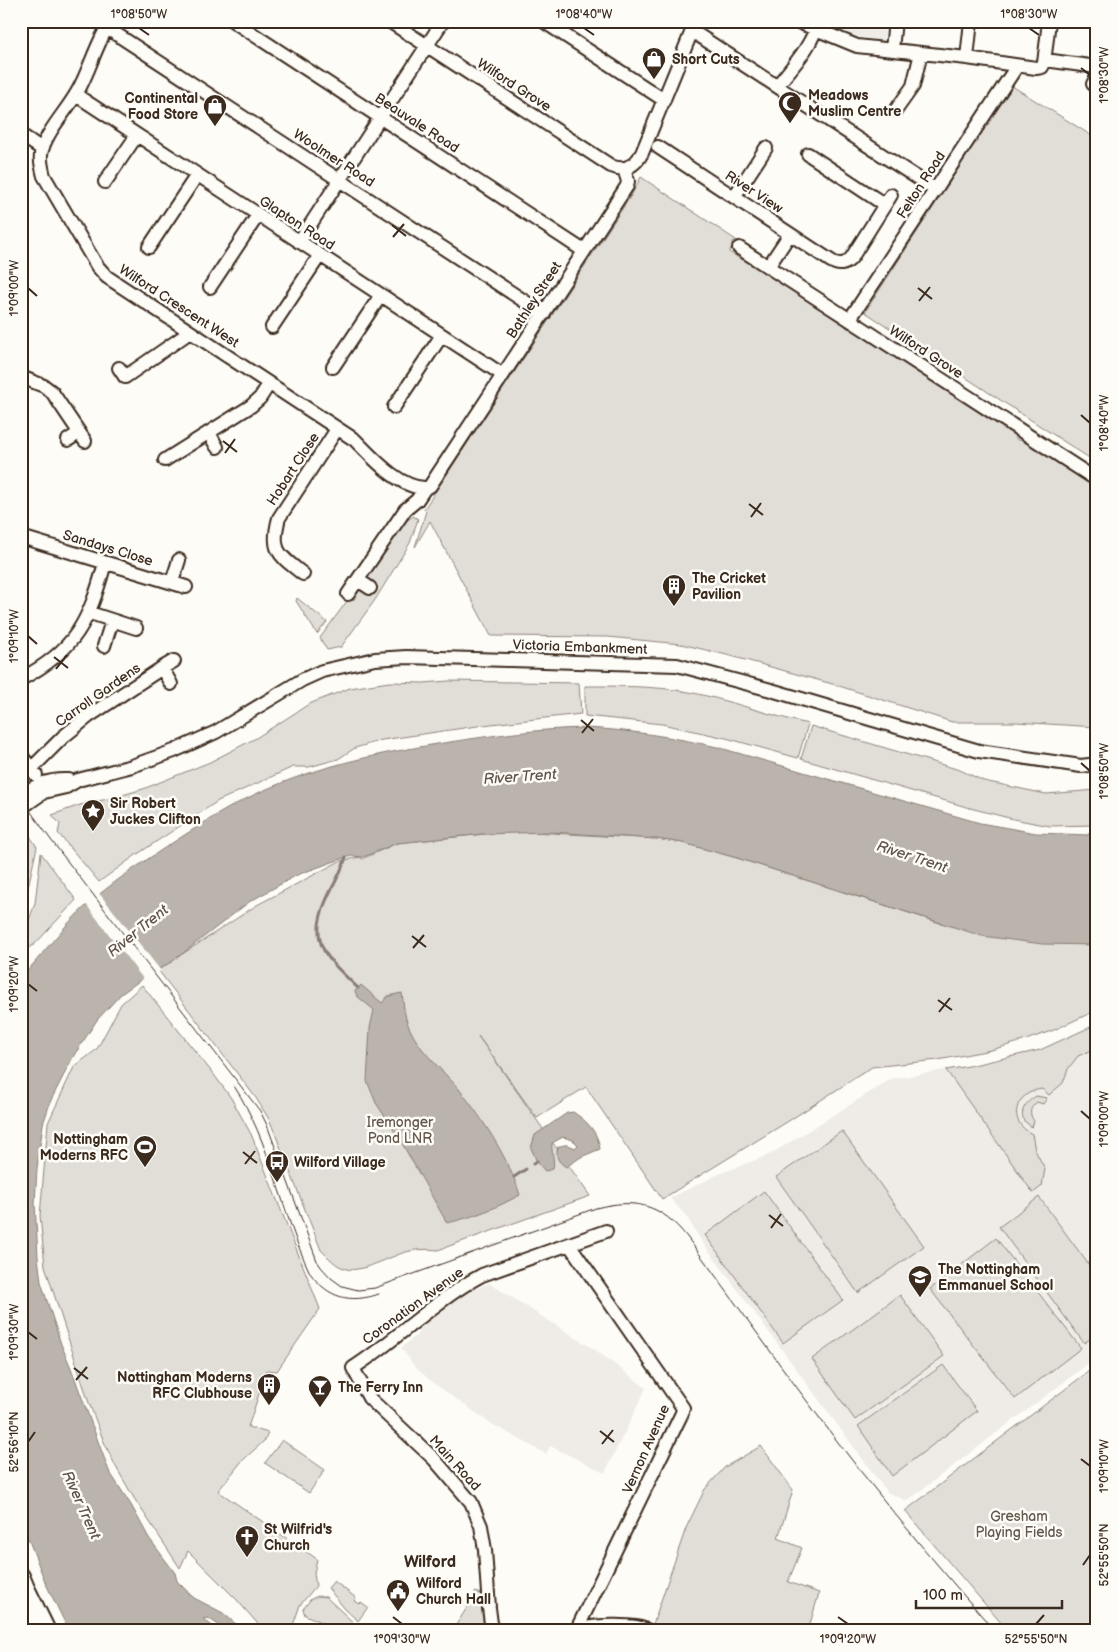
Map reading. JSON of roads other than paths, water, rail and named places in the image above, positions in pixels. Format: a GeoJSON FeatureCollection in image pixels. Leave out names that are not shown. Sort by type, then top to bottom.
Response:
{"type":"FeatureCollection","features":[{"type":"Feature","properties":{"kind":"main road"},"geometry":{"type":"LineString","coordinates":[[21,1576],[47,1631]]}},
{"type":"Feature","properties":{"kind":"main road"},"geometry":{"type":"LineString","coordinates":[[21,1606],[34,1631]]}},
{"type":"Feature","properties":{"kind":"street","name":"Beauvale Road"},"geometry":{"type":"LineString","coordinates":[[232,21],[584,251]]}},
{"type":"Feature","properties":{"kind":"street","name":"Wilford Grove"},"geometry":{"type":"LineString","coordinates":[[389,21],[610,166],[624,169]]}},
{"type":"Feature","properties":{"kind":"street"},"geometry":{"type":"LineString","coordinates":[[300,242],[443,21]]}},
{"type":"Feature","properties":{"kind":"street"},"geometry":{"type":"LineString","coordinates":[[543,21],[664,100]]}},
{"type":"Feature","properties":{"kind":"street"},"geometry":{"type":"LineString","coordinates":[[796,21],[817,26],[857,46],[1039,68],[1045,60],[1049,21]]}},
{"type":"Feature","properties":{"kind":"street"},"geometry":{"type":"LineString","coordinates":[[892,49],[895,21]]}},
{"type":"Feature","properties":{"kind":"street"},"geometry":{"type":"LineString","coordinates":[[967,58],[971,21]]}},
{"type":"Feature","properties":{"kind":"street"},"geometry":{"type":"LineString","coordinates":[[21,135],[42,149],[54,127],[76,95],[109,24]]}},
{"type":"Feature","properties":{"kind":"street","name":"Woolmer Road"},"geometry":{"type":"LineString","coordinates":[[109,24],[544,314]]}},
{"type":"Feature","properties":{"kind":"street"},"geometry":{"type":"LineString","coordinates":[[624,169],[633,165],[642,153],[694,26],[777,86],[936,190]]}},
{"type":"Feature","properties":{"kind":"street"},"geometry":{"type":"LineString","coordinates":[[777,86],[808,44],[817,26]]}},
{"type":"Feature","properties":{"kind":"street"},"geometry":{"type":"LineString","coordinates":[[896,110],[913,86],[921,53]]}},
{"type":"Feature","properties":{"kind":"street"},"geometry":{"type":"LineString","coordinates":[[1045,60],[1097,67]]}},
{"type":"Feature","properties":{"kind":"street","name":"Felton Road"},"geometry":{"type":"LineString","coordinates":[[850,319],[1016,66]]}},
{"type":"Feature","properties":{"kind":"street","name":"Glapton Road"},"geometry":{"type":"LineString","coordinates":[[76,95],[503,375]]}},
{"type":"Feature","properties":{"kind":"street"},"geometry":{"type":"LineString","coordinates":[[105,182],[137,135]]}},
{"type":"Feature","properties":{"kind":"street","name":"River View"},"geometry":{"type":"LineString","coordinates":[[658,147],[831,261],[842,264],[852,258],[888,200],[808,154]]}},
{"type":"Feature","properties":{"kind":"street"},"geometry":{"type":"LineString","coordinates":[[734,197],[766,148]]}},
{"type":"Feature","properties":{"kind":"street","name":"Wilford Crescent West"},"geometry":{"type":"LineString","coordinates":[[42,149],[41,163],[44,176],[102,273],[355,440],[381,466],[393,475],[413,486],[425,488]]}},
{"type":"Feature","properties":{"kind":"street","name":"Bathley Street"},"geometry":{"type":"LineString","coordinates":[[348,594],[405,510],[417,500],[425,488],[430,486],[544,314],[627,186],[628,180],[624,169]]}},
{"type":"Feature","properties":{"kind":"street"},"geometry":{"type":"LineString","coordinates":[[149,247],[197,174]]}},
{"type":"Feature","properties":{"kind":"street"},"geometry":{"type":"LineString","coordinates":[[210,287],[258,215]]}},
{"type":"Feature","properties":{"kind":"street"},"geometry":{"type":"LineString","coordinates":[[768,267],[790,234]]}},
{"type":"Feature","properties":{"kind":"street","name":"Wilford Grove"},"geometry":{"type":"LineString","coordinates":[[739,248],[1097,480]]}},
{"type":"Feature","properties":{"kind":"street"},"geometry":{"type":"LineString","coordinates":[[272,327],[320,255]]}},
{"type":"Feature","properties":{"kind":"street"},"geometry":{"type":"LineString","coordinates":[[333,366],[381,295]]}},
{"type":"Feature","properties":{"kind":"street"},"geometry":{"type":"LineString","coordinates":[[119,368],[125,377],[190,332]]}},
{"type":"Feature","properties":{"kind":"street"},"geometry":{"type":"LineString","coordinates":[[394,407],[442,335]]}},
{"type":"Feature","properties":{"kind":"street"},"geometry":{"type":"LineString","coordinates":[[21,377],[44,386],[52,392],[82,437],[68,440]]}},
{"type":"Feature","properties":{"kind":"street"},"geometry":{"type":"LineString","coordinates":[[165,460],[251,406],[260,398],[269,384]]}},
{"type":"Feature","properties":{"kind":"street","name":"Hobart Close"},"geometry":{"type":"LineString","coordinates":[[303,574],[282,557],[274,540],[275,531],[279,518],[337,429]]}},
{"type":"Feature","properties":{"kind":"street"},"geometry":{"type":"LineString","coordinates":[[209,433],[217,446]]}},
{"type":"Feature","properties":{"kind":"street","name":"Sandays Close"},"geometry":{"type":"LineString","coordinates":[[21,537],[186,587]]}},
{"type":"Feature","properties":{"kind":"street"},"geometry":{"type":"LineString","coordinates":[[172,582],[179,560]]}},
{"type":"Feature","properties":{"kind":"street"},"geometry":{"type":"LineString","coordinates":[[21,679],[41,669],[68,645],[90,612],[105,563]]}},
{"type":"Feature","properties":{"kind":"street"},"geometry":{"type":"LineString","coordinates":[[358,580],[370,588]]}},
{"type":"Feature","properties":{"kind":"street"},"geometry":{"type":"LineString","coordinates":[[90,612],[136,628]]}},
{"type":"Feature","properties":{"kind":"street"},"geometry":{"type":"LineString","coordinates":[[104,646],[112,621]]}},
{"type":"Feature","properties":{"kind":"street","name":"Victoria Embankment"},"geometry":{"type":"LineString","coordinates":[[42,788],[58,784],[66,787],[76,780],[132,766],[174,750],[216,732],[287,689],[322,671],[374,659],[416,656],[677,666],[762,688],[979,752],[1081,766],[1097,764]]}},
{"type":"Feature","properties":{"kind":"street","name":"Carroll Gardens"},"geometry":{"type":"LineString","coordinates":[[32,768],[77,725],[107,703],[174,660]]}},
{"type":"Feature","properties":{"kind":"street","name":"Carroll Gardens"},"geometry":{"type":"LineString","coordinates":[[162,668],[171,684]]}},
{"type":"Feature","properties":{"kind":"street"},"geometry":{"type":"LineString","coordinates":[[21,755],[32,768],[42,788]]}},
{"type":"Feature","properties":{"kind":"street"},"geometry":{"type":"LineString","coordinates":[[21,795],[42,788]]}},
{"type":"Feature","properties":{"kind":"street"},"geometry":{"type":"LineString","coordinates":[[21,808],[42,788]]}},
{"type":"Feature","properties":{"kind":"street","name":"Coronation Avenue"},"geometry":{"type":"LineString","coordinates":[[353,1368],[375,1354],[443,1300],[471,1281],[606,1231]]}},
{"type":"Feature","properties":{"kind":"street","name":"Vernon Avenue"},"geometry":{"type":"LineString","coordinates":[[568,1244],[683,1408],[576,1630]]}},
{"type":"Feature","properties":{"kind":"street","name":"Main Road"},"geometry":{"type":"LineString","coordinates":[[353,1368],[369,1398],[434,1459],[471,1502],[481,1526],[485,1550],[488,1608],[492,1631]]}},
{"type":"Feature","properties":{"kind":"street"},"geometry":{"type":"LineString","coordinates":[[576,1630],[617,1626],[644,1628],[649,1631]]}},
{"type":"Feature","properties":{"kind":"water","name":"River Trent"},"geometry":{"type":"Polygon","coordinates":[[[585,728],[618,730],[717,747],[980,823],[1036,833],[1088,835],[1089,833],[1097,833],[1097,945],[1042,944],[982,936],[737,858],[683,843],[657,839],[551,832],[483,834],[397,843],[363,857],[351,856],[297,875],[249,902],[173,961],[121,994],[97,1020],[73,1057],[51,1100],[43,1124],[37,1168],[35,1204],[41,1282],[61,1344],[109,1471],[149,1538],[175,1573],[177,1581],[194,1598],[223,1613],[244,1631],[228,1631],[208,1618],[203,1619],[219,1631],[69,1631],[46,1584],[21,1520],[21,978],[70,922],[106,889],[166,847],[236,804],[260,792],[329,767],[401,750],[500,735],[585,728]]]}},
{"type":"Feature","properties":{"kind":"water"},"geometry":{"type":"Polygon","coordinates":[[[361,985],[382,1003],[388,996],[402,993],[406,1019],[415,1039],[459,1089],[486,1126],[509,1167],[520,1195],[485,1212],[447,1223],[399,1138],[376,1103],[367,1081],[370,1028],[374,1010],[357,996],[355,991],[361,985]]]}},
{"type":"Feature","properties":{"kind":"water"},"geometry":{"type":"Polygon","coordinates":[[[573,1112],[591,1127],[597,1137],[600,1149],[581,1157],[566,1167],[558,1159],[558,1147],[566,1145],[575,1148],[578,1145],[573,1140],[563,1137],[552,1143],[553,1169],[545,1171],[537,1162],[531,1148],[535,1135],[567,1113],[573,1112]]]}},
{"type":"Feature","properties":{"kind":"waterway"},"geometry":{"type":"LineString","coordinates":[[346,857],[323,909],[319,923],[319,935],[327,956],[358,988]]}},
{"type":"Feature","properties":{"kind":"waterway"},"geometry":{"type":"LineString","coordinates":[[533,1164],[537,1161]]}},
{"type":"Feature","properties":{"kind":"waterway"},"geometry":{"type":"LineString","coordinates":[[514,1177],[526,1169]]}},
{"type":"Feature","properties":{"kind":"tram line"},"geometry":{"type":"LineString","coordinates":[[21,798],[51,840],[260,1111],[267,1125],[317,1261],[331,1278],[342,1286],[358,1290],[375,1288],[596,1208],[610,1205],[635,1204],[657,1211],[667,1217],[687,1237],[836,1440],[925,1551],[995,1631]]}},
{"type":"Feature","properties":{"kind":"tram line"},"geometry":{"type":"LineString","coordinates":[[234,1086],[247,1108],[267,1154],[291,1226],[310,1273],[324,1288],[340,1297],[359,1298],[379,1294]]}},
{"type":"Feature","properties":{"kind":"place","name":"Short Cuts"},"geometry":{"type":"Point","coordinates":[654,80]}},
{"type":"Feature","properties":{"kind":"place","name":"Meadows Muslim Centre"},"geometry":{"type":"Point","coordinates":[790,124]}},
{"type":"Feature","properties":{"kind":"place","name":"Continental Food Store"},"geometry":{"type":"Point","coordinates":[215,127]}},
{"type":"Feature","properties":{"kind":"place","name":"The Cricket Pavilion"},"geometry":{"type":"Point","coordinates":[674,607]}},
{"type":"Feature","properties":{"kind":"place","name":"Sir Robert Juckes Clifton"},"geometry":{"type":"Point","coordinates":[93,832]}},
{"type":"Feature","properties":{"kind":"place","name":"Nottingham Moderns RFC"},"geometry":{"type":"Point","coordinates":[145,1168]}},
{"type":"Feature","properties":{"kind":"place","name":"Wilford Village"},"geometry":{"type":"Point","coordinates":[277,1183]}},
{"type":"Feature","properties":{"kind":"place","name":"The Nottingham Emmanuel School"},"geometry":{"type":"Point","coordinates":[920,1298]}},
{"type":"Feature","properties":{"kind":"place","name":"Nottingham Moderns RFC Clubhouse"},"geometry":{"type":"Point","coordinates":[269,1406]}},
{"type":"Feature","properties":{"kind":"place","name":"The Ferry Inn"},"geometry":{"type":"Point","coordinates":[320,1408]}},
{"type":"Feature","properties":{"kind":"place","name":"St Wilfrid's Church"},"geometry":{"type":"Point","coordinates":[247,1558]}},
{"type":"Feature","properties":{"kind":"place","name":"Wilford Church Hall"},"geometry":{"type":"Point","coordinates":[398,1612]}},
{"type":"Feature","properties":{"kind":"district","name":"Wilford"},"geometry":{"type":"Point","coordinates":[430,1562]}},
{"type":"Feature","properties":{"kind":"park label","name":"Iremonger Pond LNR"},"geometry":{"type":"Point","coordinates":[400,1130]}},
{"type":"Feature","properties":{"kind":"park label","name":"Gresham Playing Fields"},"geometry":{"type":"Point","coordinates":[1019,1524]}}]}
